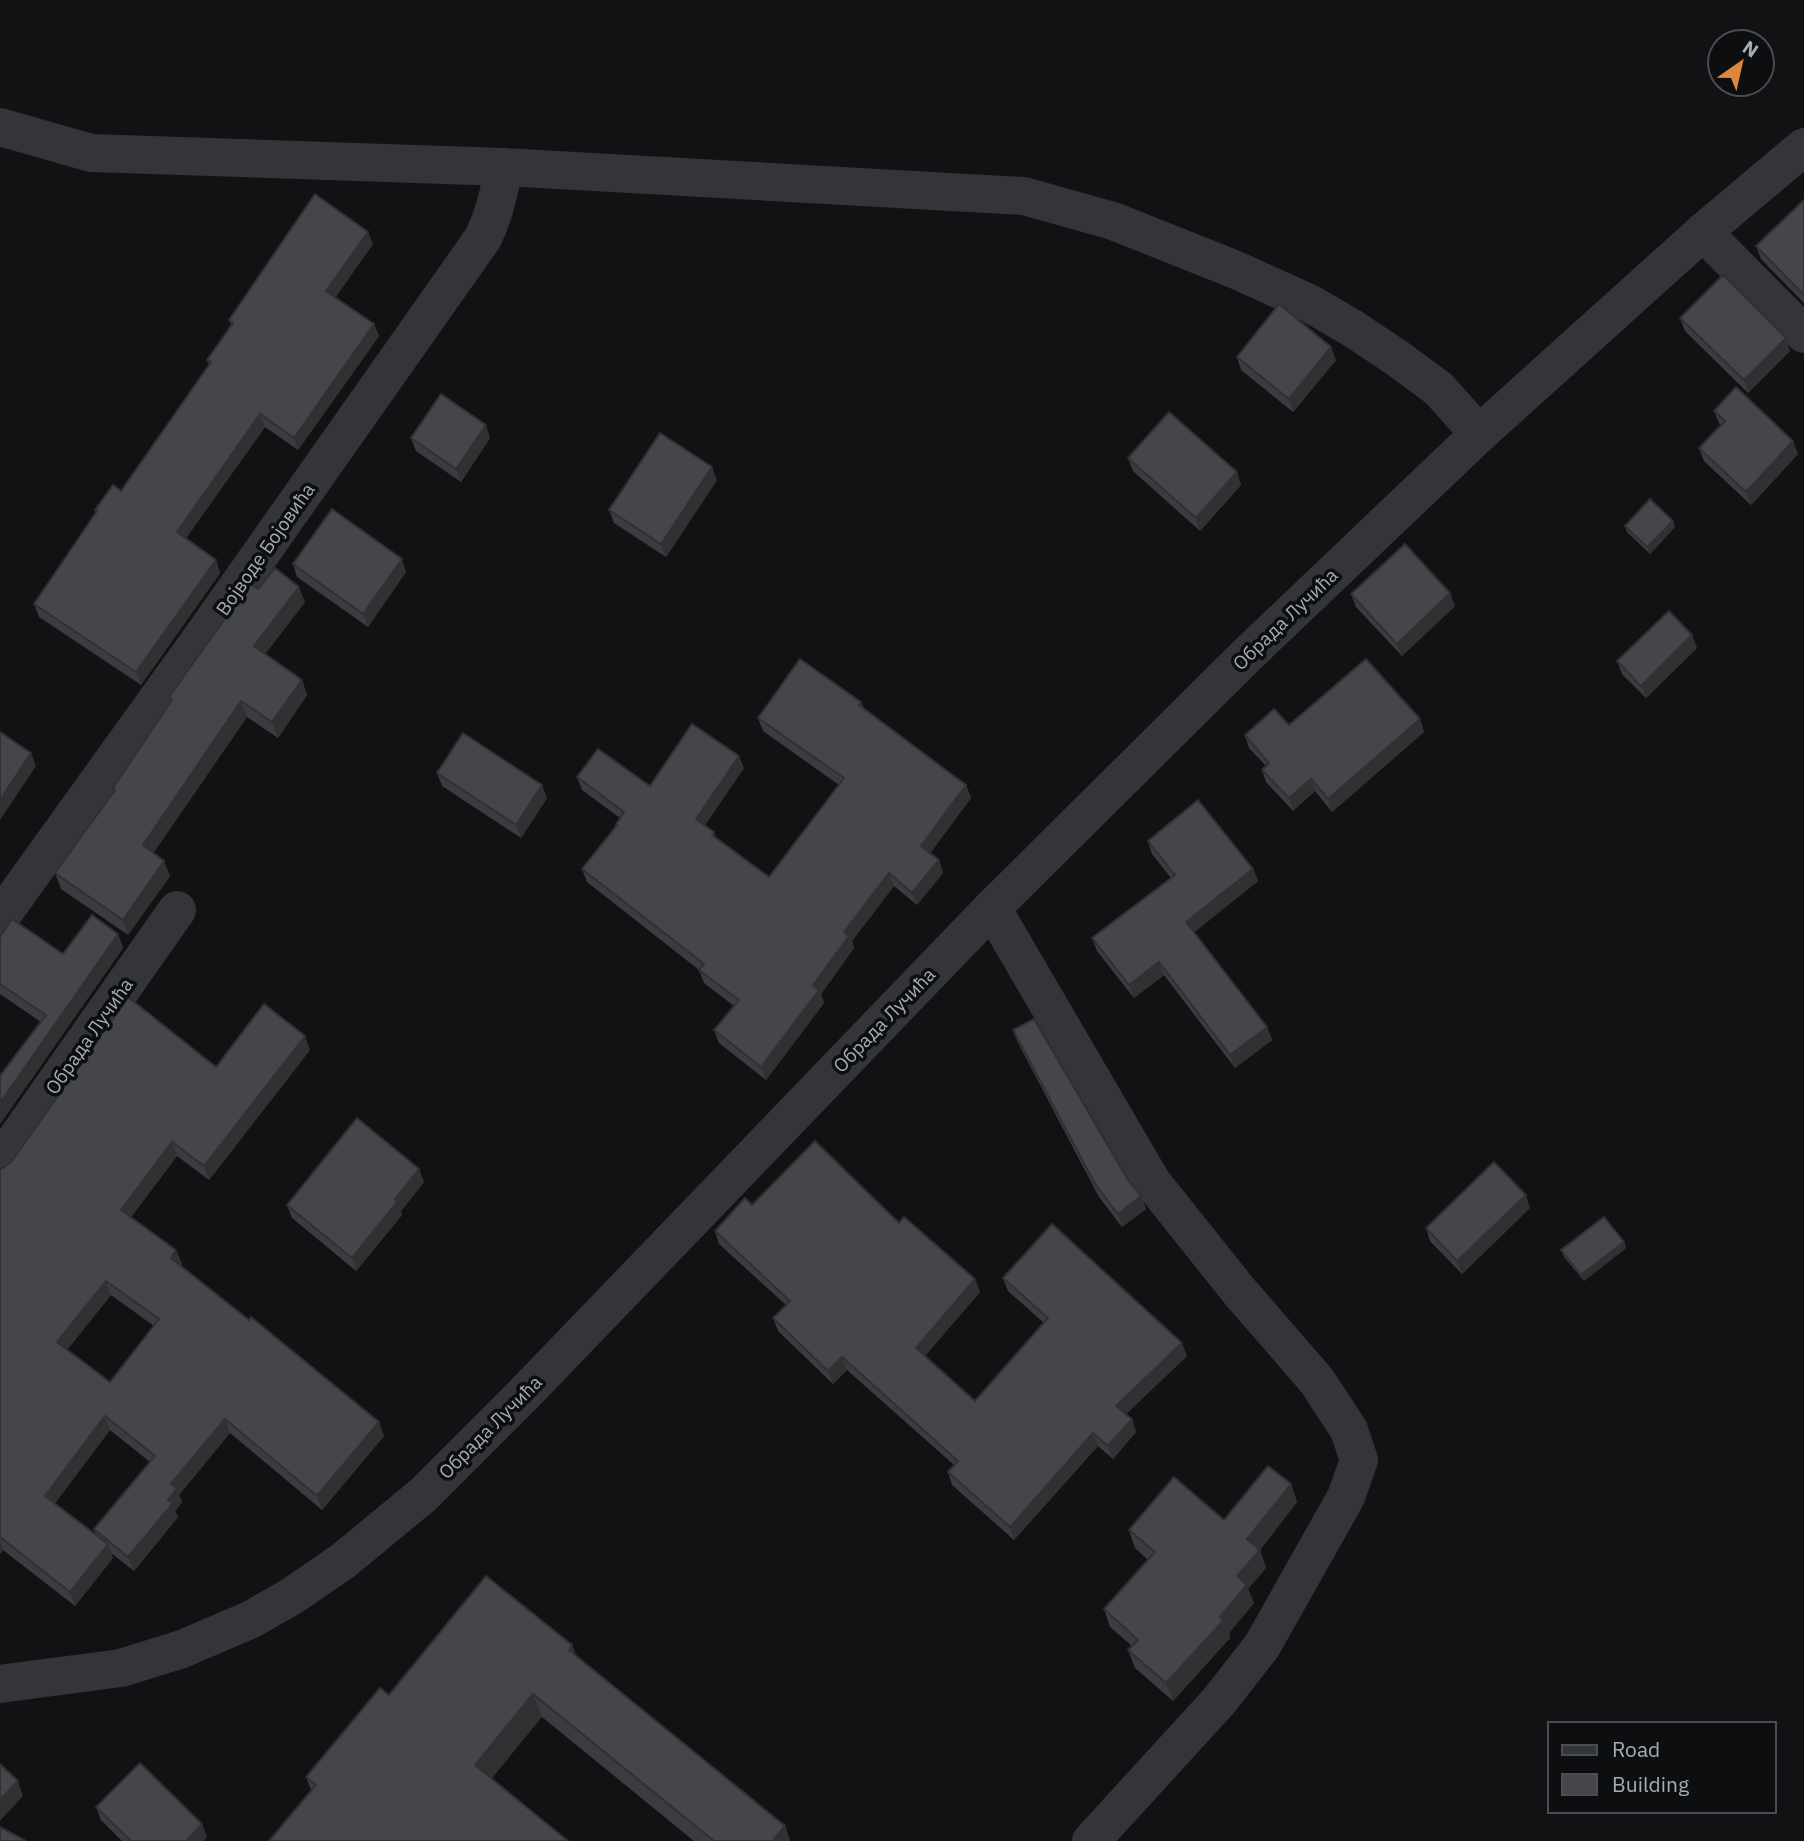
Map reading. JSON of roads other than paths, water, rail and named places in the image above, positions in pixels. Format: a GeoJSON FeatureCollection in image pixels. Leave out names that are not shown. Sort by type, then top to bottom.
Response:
{"type":"FeatureCollection","features":[{"type":"Feature","properties":{"kind":"street"},"geometry":{"type":"LineString","coordinates":[[0,127],[91,153],[503,167],[1024,196],[1113,221],[1236,270],[1309,303],[1352,327],[1439,389],[1479,434]]}},
{"type":"Feature","properties":{"kind":"street","name":"Обрада Лучића"},"geometry":{"type":"LineString","coordinates":[[0,1684],[121,1668],[182,1649],[250,1620],[292,1596],[343,1561],[423,1495],[525,1393],[992,908],[1246,656],[1479,434],[1703,232],[1804,147]]}},
{"type":"Feature","properties":{"kind":"street","name":"Војводе Бојовића"},"geometry":{"type":"LineString","coordinates":[[0,918],[483,238],[500,194],[503,167]]}},
{"type":"Feature","properties":{"kind":"street"},"geometry":{"type":"LineString","coordinates":[[1703,232],[1804,334]]}},
{"type":"Feature","properties":{"kind":"street"},"geometry":{"type":"LineString","coordinates":[[992,908],[1152,1182],[1239,1291],[1317,1381],[1349,1430],[1359,1460],[1346,1497],[1262,1646],[1219,1701],[1091,1841]]}},
{"type":"Feature","properties":{"kind":"street","name":"Обрада Лучића"},"geometry":{"type":"LineString","coordinates":[[0,1162],[177,910]]}}]}
